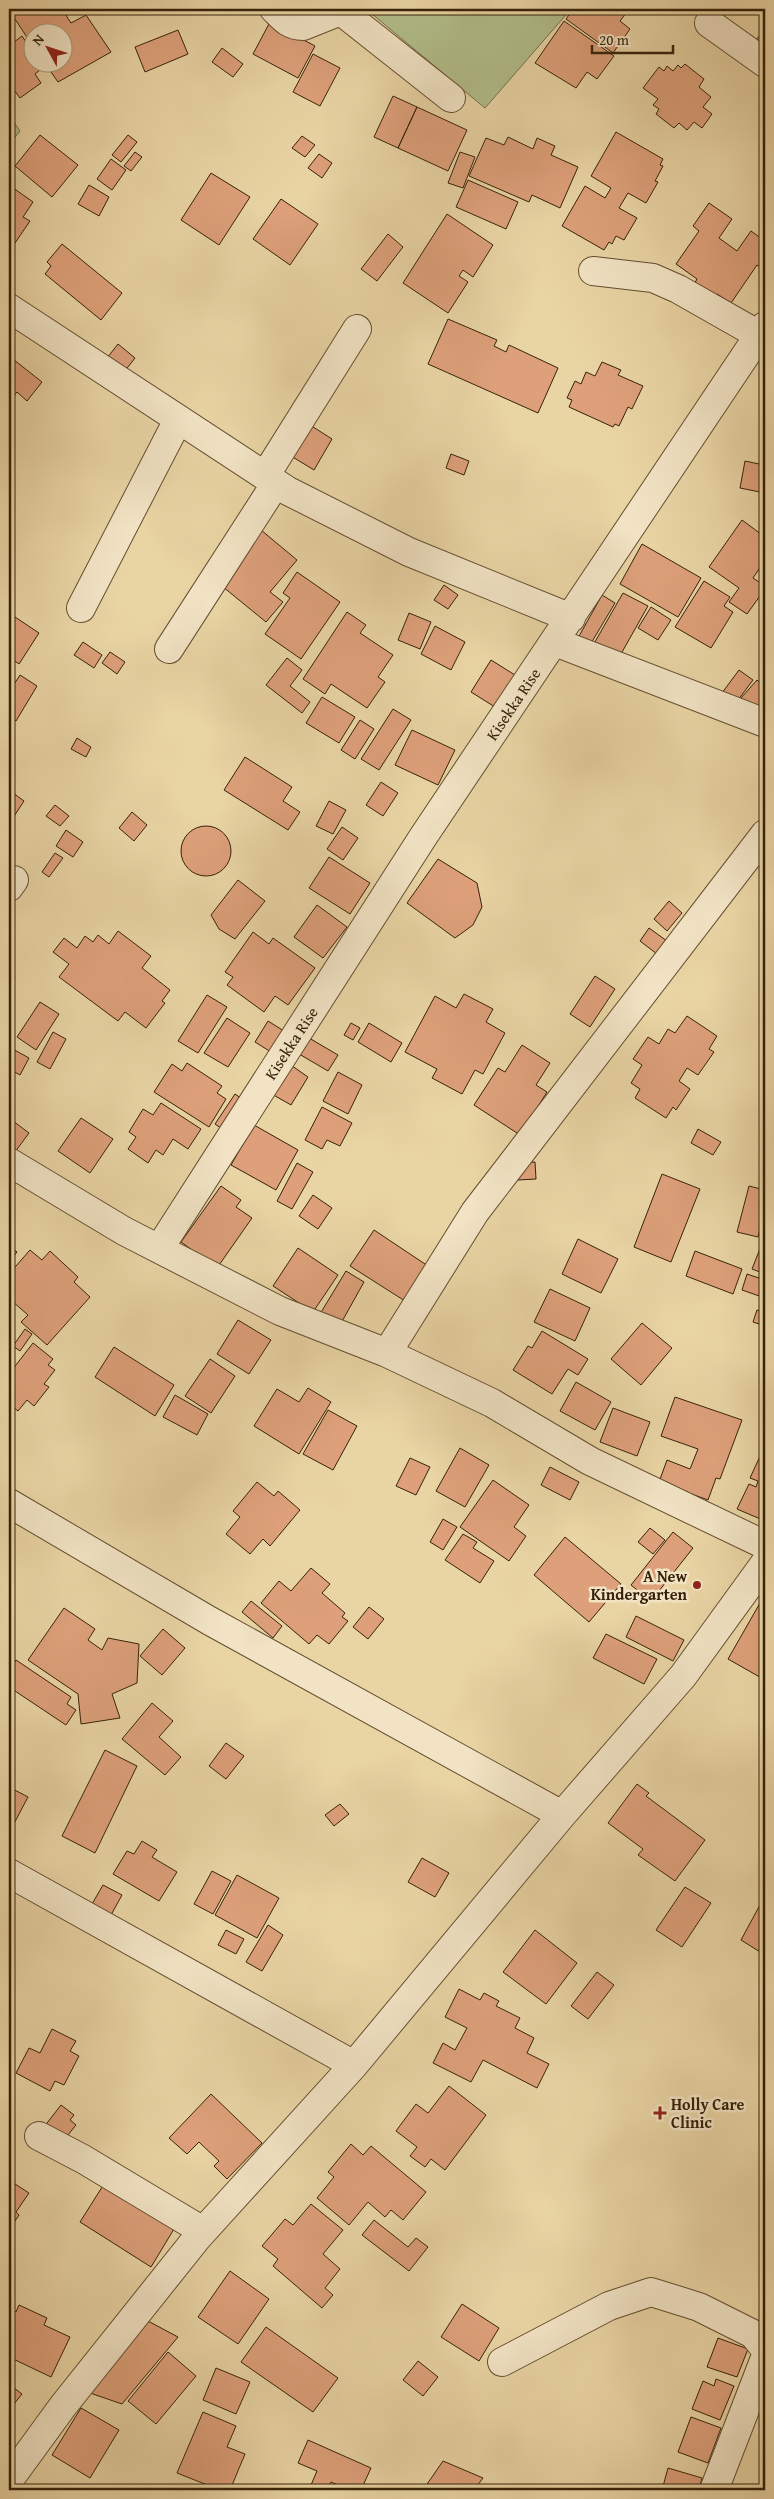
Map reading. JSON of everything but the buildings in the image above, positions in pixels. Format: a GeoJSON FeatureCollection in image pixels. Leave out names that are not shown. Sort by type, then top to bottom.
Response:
{"type":"FeatureCollection","features":[{"type":"Feature","properties":{"kind":"street"},"geometry":{"type":"LineString","coordinates":[[274,9],[288,23],[296,26],[303,26],[338,12],[346,15],[451,98]]}},
{"type":"Feature","properties":{"kind":"street"},"geometry":{"type":"LineString","coordinates":[[709,23],[765,63]]}},
{"type":"Feature","properties":{"kind":"street"},"geometry":{"type":"LineString","coordinates":[[593,270],[653,278],[762,331]]}},
{"type":"Feature","properties":{"kind":"street"},"geometry":{"type":"LineString","coordinates":[[9,308],[271,480],[409,552],[571,618]]}},
{"type":"Feature","properties":{"kind":"street"},"geometry":{"type":"LineString","coordinates":[[169,649],[271,480],[357,329]]}},
{"type":"Feature","properties":{"kind":"street","name":"Kisekka Rise"},"geometry":{"type":"LineString","coordinates":[[159,1249],[423,837],[556,642],[762,331]]}},
{"type":"Feature","properties":{"kind":"street"},"geometry":{"type":"LineString","coordinates":[[81,608],[178,420]]}},
{"type":"Feature","properties":{"kind":"street"},"geometry":{"type":"LineString","coordinates":[[556,642],[765,723]]}},
{"type":"Feature","properties":{"kind":"street"},"geometry":{"type":"LineString","coordinates":[[387,1352],[474,1212],[765,834]]}},
{"type":"Feature","properties":{"kind":"street"},"geometry":{"type":"LineString","coordinates":[[9,1162],[159,1249],[280,1311],[387,1352],[492,1403],[590,1460],[765,1545]]}},
{"type":"Feature","properties":{"kind":"street"},"geometry":{"type":"LineString","coordinates":[[9,1503],[210,1621],[562,1814]]}},
{"type":"Feature","properties":{"kind":"street"},"geometry":{"type":"LineString","coordinates":[[9,2480],[63,2406],[203,2231],[354,2065],[562,1814],[682,1676],[765,1563]]}},
{"type":"Feature","properties":{"kind":"street"},"geometry":{"type":"LineString","coordinates":[[9,1873],[354,2065]]}},
{"type":"Feature","properties":{"kind":"street"},"geometry":{"type":"LineString","coordinates":[[39,2136],[83,2159],[203,2231]]}},
{"type":"Feature","properties":{"kind":"street"},"geometry":{"type":"LineString","coordinates":[[502,2362],[609,2306],[651,2292],[699,2307],[753,2334],[765,2348]]}},
{"type":"Feature","properties":{"kind":"street"},"geometry":{"type":"LineString","coordinates":[[714,2490],[765,2358]]}},
{"type":"Feature","properties":{"kind":"green space"},"geometry":{"type":"Polygon","coordinates":[[[366,9],[571,9],[485,108],[366,9]]]}},
{"type":"Feature","properties":{"kind":"green space"},"geometry":{"type":"Polygon","coordinates":[[[9,115],[20,131],[9,145],[9,115]]]}},
{"type":"Feature","properties":{"kind":"place","name":"A New Kindergarten"},"geometry":{"type":"Point","coordinates":[697,1585]}},
{"type":"Feature","properties":{"kind":"place","name":"Holly Care Clinic"},"geometry":{"type":"Point","coordinates":[660,2113]}}]}
